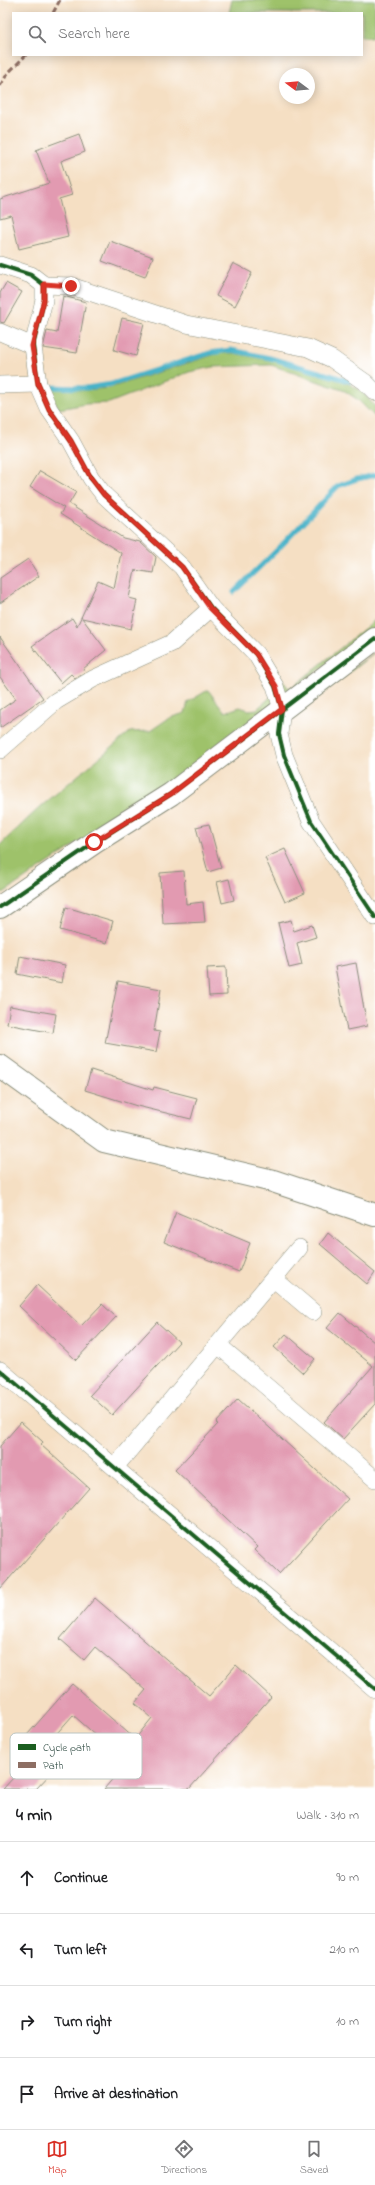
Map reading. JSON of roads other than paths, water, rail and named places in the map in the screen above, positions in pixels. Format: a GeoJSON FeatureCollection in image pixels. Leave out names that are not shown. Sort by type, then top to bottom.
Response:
{"type":"FeatureCollection","features":[{"type":"Feature","properties":{"kind":"street"},"geometry":{"type":"LineString","coordinates":[[0,265],[31,276],[44,284],[71,286],[186,324],[308,348],[332,359],[366,383],[375,392]]}},
{"type":"Feature","properties":{"kind":"street"},"geometry":{"type":"LineString","coordinates":[[44,284],[44,300],[32,346],[38,384],[49,409],[71,441],[91,478],[104,495],[182,567],[210,608],[256,654],[276,686],[282,709],[279,734],[284,755],[311,821],[375,917]]}},
{"type":"Feature","properties":{"kind":"street"},"geometry":{"type":"LineString","coordinates":[[0,332],[32,346]]}},
{"type":"Feature","properties":{"kind":"street"},"geometry":{"type":"LineString","coordinates":[[0,385],[38,384]]}},
{"type":"Feature","properties":{"kind":"street"},"geometry":{"type":"LineString","coordinates":[[0,750],[56,701],[93,679],[172,643],[210,608]]}},
{"type":"Feature","properties":{"kind":"street"},"geometry":{"type":"LineString","coordinates":[[0,907],[94,842],[171,794],[375,638]]}},
{"type":"Feature","properties":{"kind":"street"},"geometry":{"type":"LineString","coordinates":[[0,1066],[104,1140],[273,1181],[375,1215]]}},
{"type":"Feature","properties":{"kind":"street"},"geometry":{"type":"LineString","coordinates":[[114,1467],[299,1248]]}},
{"type":"Feature","properties":{"kind":"street"},"geometry":{"type":"LineString","coordinates":[[274,1279],[312,1312]]}},
{"type":"Feature","properties":{"kind":"street"},"geometry":{"type":"LineString","coordinates":[[218,1345],[375,1479]]}},
{"type":"Feature","properties":{"kind":"street"},"geometry":{"type":"LineString","coordinates":[[0,1370],[375,1689]]}},
{"type":"Feature","properties":{"kind":"waterway"},"geometry":{"type":"LineString","coordinates":[[48,387],[86,388],[112,384],[210,353],[231,350],[270,358],[350,381]]}},
{"type":"Feature","properties":{"kind":"waterway"},"geometry":{"type":"LineString","coordinates":[[234,592],[279,548],[338,486],[357,479],[375,475]]}}]}
